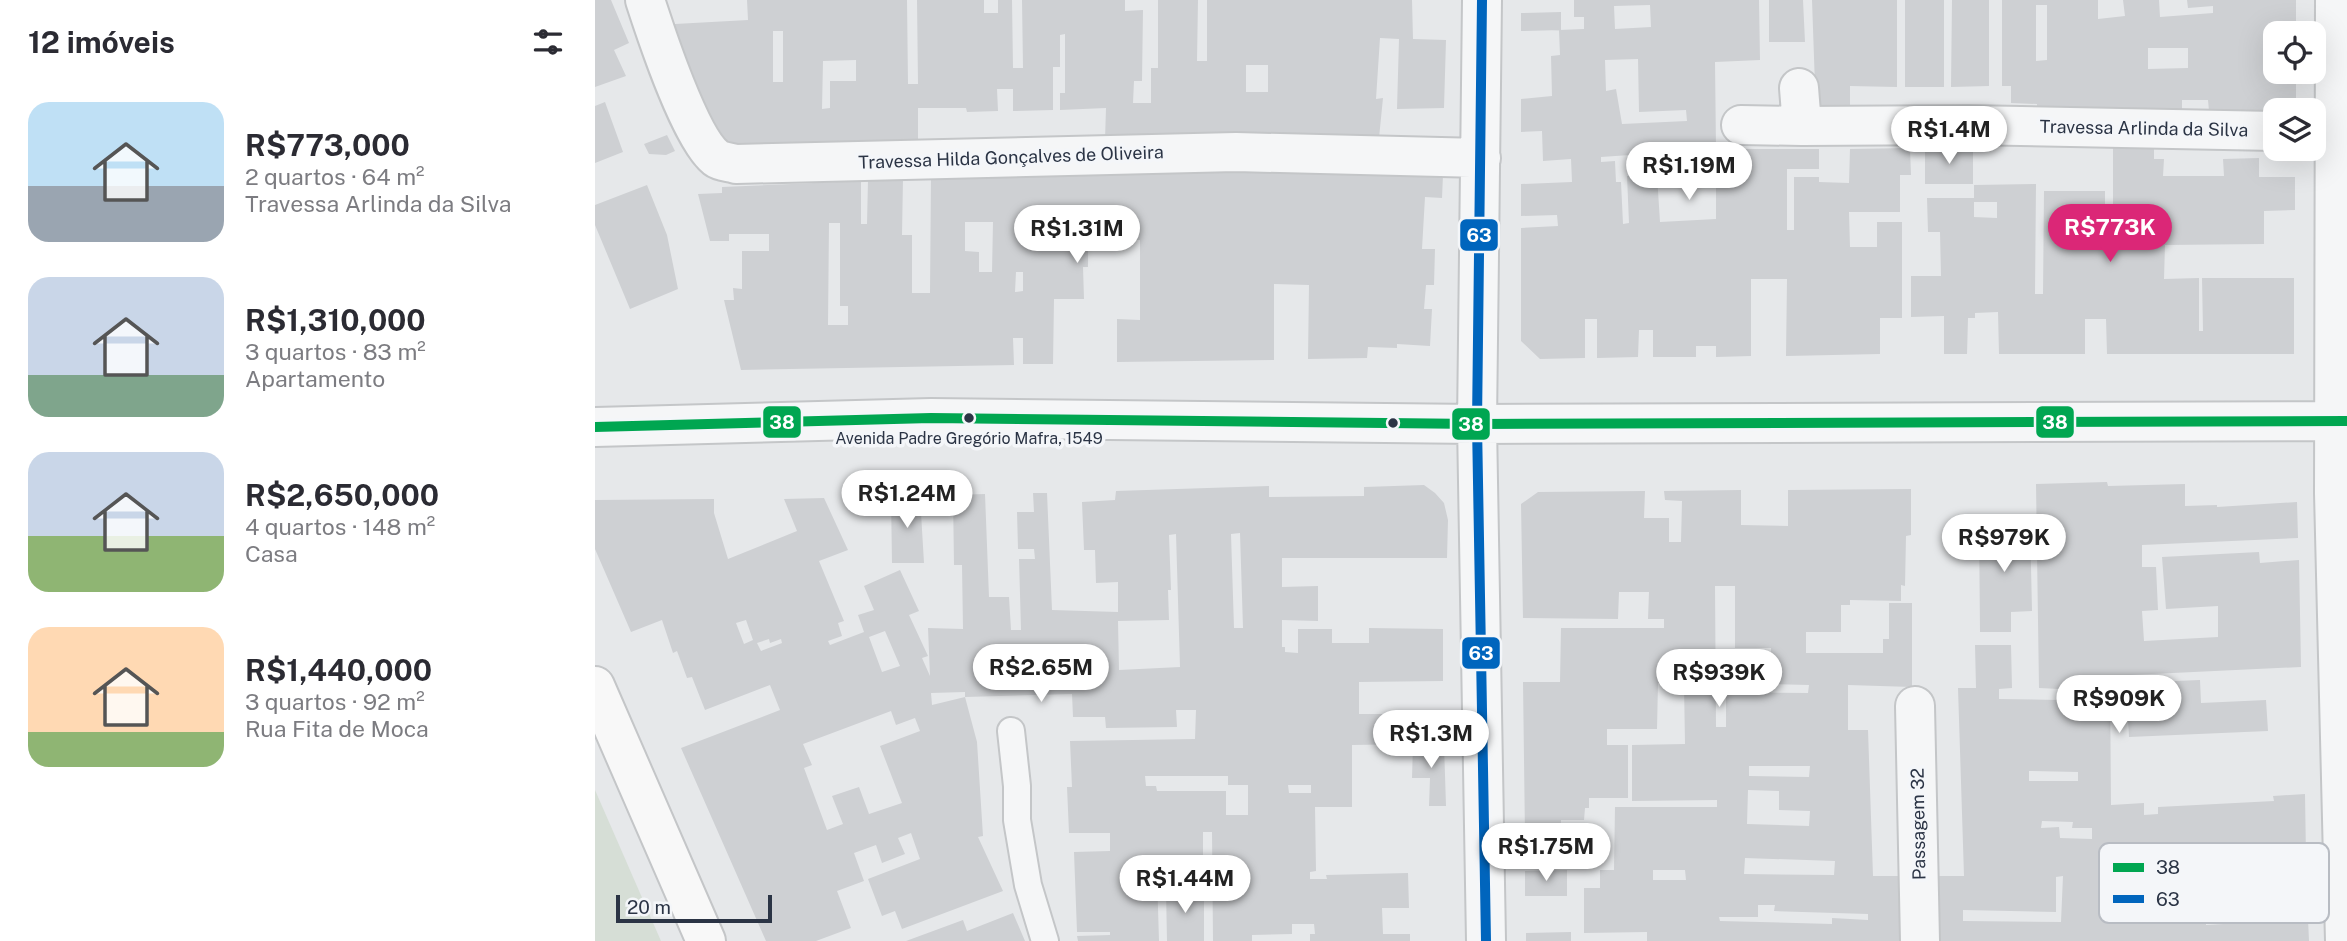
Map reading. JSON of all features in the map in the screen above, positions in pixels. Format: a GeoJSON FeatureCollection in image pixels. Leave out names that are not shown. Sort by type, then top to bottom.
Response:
{"type":"FeatureCollection","features":[{"type":"Feature","properties":{"kind":"main road"},"geometry":{"type":"LineString","coordinates":[[595,686],[706,941]]}},
{"type":"Feature","properties":{"kind":"street","name":"Travessa Hilda Gonçalves de Oliveira"},"geometry":{"type":"LineString","coordinates":[[645,0],[689,117],[703,144],[717,159],[736,164],[1236,152],[1481,158]]}},
{"type":"Feature","properties":{"kind":"street"},"geometry":{"type":"LineString","coordinates":[[1482,0],[1477,424],[1486,941]]}},
{"type":"Feature","properties":{"kind":"street"},"geometry":{"type":"LineString","coordinates":[[2326,108],[2335,0]]}},
{"type":"Feature","properties":{"kind":"street"},"geometry":{"type":"LineString","coordinates":[[1799,88],[1803,126]]}},
{"type":"Feature","properties":{"kind":"street","name":"Travessa Arlinda da Silva"},"geometry":{"type":"LineString","coordinates":[[1741,125],[1968,125],[2263,131]]}},
{"type":"Feature","properties":{"kind":"street"},"geometry":{"type":"LineString","coordinates":[[2326,161],[2340,420],[2345,941]]}},
{"type":"Feature","properties":{"kind":"street"},"geometry":{"type":"LineString","coordinates":[[595,428],[931,418],[1477,424],[2340,420]]}},
{"type":"Feature","properties":{"kind":"street","name":"Passagem 32"},"geometry":{"type":"LineString","coordinates":[[1915,706],[1920,941]]}},
{"type":"Feature","properties":{"kind":"lane"},"geometry":{"type":"LineString","coordinates":[[1011,730],[1017,786],[1017,820],[1028,884],[1045,941]]}},
{"type":"Feature","properties":{"kind":"shaded area"},"geometry":{"type":"Polygon","coordinates":[[[595,790],[661,941],[595,941],[595,790]]]}},
{"type":"Feature","properties":{"kind":"building"},"geometry":{"type":"Polygon","coordinates":[[[595,0],[611,0],[629,43],[614,50],[626,76],[595,87],[595,0]]]}},
{"type":"Feature","properties":{"kind":"building"},"geometry":{"type":"Polygon","coordinates":[[[747,0],[907,0],[908,84],[918,84],[917,0],[984,0],[984,13],[998,13],[998,0],[1012,0],[1013,68],[1023,68],[1022,0],[1125,0],[1125,11],[1143,10],[1142,81],[1134,81],[1133,103],[1151,103],[1151,68],[1158,68],[1158,0],[1198,0],[1197,61],[1207,61],[1207,0],[1412,0],[1413,39],[1446,40],[1444,108],[1397,109],[1399,39],[1380,38],[1376,99],[1383,98],[1379,138],[1197,134],[1197,137],[1105,140],[1106,108],[1060,110],[1060,93],[1065,93],[1065,34],[1060,35],[1060,67],[1053,67],[1053,110],[1013,111],[1013,89],[997,89],[998,111],[967,112],[966,108],[918,108],[918,143],[774,148],[723,145],[668,35],[675,24],[748,20],[747,0]],[[773,31],[773,82],[783,82],[783,31],[773,31]],[[856,60],[823,61],[822,109],[830,108],[830,81],[856,81],[856,60]],[[1246,65],[1246,92],[1268,92],[1268,65],[1246,65]]]}},
{"type":"Feature","properties":{"kind":"building"},"geometry":{"type":"Polygon","coordinates":[[[1574,0],[1759,0],[1760,60],[1715,62],[1716,149],[1819,149],[1819,169],[1787,169],[1787,230],[1794,230],[1794,177],[1819,177],[1819,182],[1849,183],[1850,149],[1910,148],[1911,175],[1900,175],[1900,212],[1849,212],[1850,247],[1877,247],[1877,222],[1902,222],[1902,318],[1880,318],[1880,354],[1786,356],[1787,279],[1751,279],[1751,356],[1716,357],[1716,346],[1696,346],[1696,357],[1653,357],[1653,330],[1639,330],[1638,357],[1597,358],[1597,319],[1585,319],[1585,358],[1540,359],[1521,341],[1521,228],[1558,226],[1557,215],[1521,216],[1521,184],[1572,182],[1571,159],[1543,161],[1542,131],[1521,132],[1521,99],[1552,96],[1551,56],[1560,55],[1559,30],[1584,29],[1584,17],[1574,17],[1574,0]],[[1650,5],[1614,6],[1615,29],[1651,27],[1650,5]],[[1638,59],[1605,60],[1606,91],[1616,89],[1622,124],[1687,121],[1686,110],[1639,112],[1638,59]],[[1716,149],[1601,157],[1601,162],[1615,161],[1616,182],[1621,182],[1623,224],[1629,223],[1627,176],[1657,175],[1660,222],[1716,219],[1716,149]]]}},
{"type":"Feature","properties":{"kind":"building"},"geometry":{"type":"Polygon","coordinates":[[[1769,0],[1803,0],[1805,42],[1769,42],[1769,0]]]}},
{"type":"Feature","properties":{"kind":"building"},"geometry":{"type":"Polygon","coordinates":[[[1812,0],[1897,0],[1897,87],[1850,86],[1850,113],[1820,113],[1815,86],[1812,0]]]}},
{"type":"Feature","properties":{"kind":"building"},"geometry":{"type":"Polygon","coordinates":[[[1905,0],[1944,0],[1944,87],[1905,87],[1905,0]]]}},
{"type":"Feature","properties":{"kind":"building"},"geometry":{"type":"Polygon","coordinates":[[[1952,0],[1989,0],[1989,86],[1951,87],[1952,0]]]}},
{"type":"Feature","properties":{"kind":"building"},"geometry":{"type":"Polygon","coordinates":[[[2002,0],[2098,0],[2098,19],[2125,16],[2123,0],[2159,0],[2160,17],[2213,13],[2213,6],[2188,8],[2187,0],[2296,0],[2296,21],[2263,21],[2263,84],[2296,84],[2296,98],[2263,98],[2263,110],[2209,111],[2208,100],[2182,100],[2182,112],[2037,113],[2037,104],[2011,103],[2011,86],[2002,86],[2002,0]],[[2036,5],[2036,61],[2047,60],[2047,5],[2036,5]],[[2148,48],[2148,69],[2188,68],[2188,48],[2148,48]]]}},
{"type":"Feature","properties":{"kind":"building"},"geometry":{"type":"Polygon","coordinates":[[[1561,12],[1561,30],[1521,31],[1521,13],[1561,12]]]}},
{"type":"Feature","properties":{"kind":"building"},"geometry":{"type":"Polygon","coordinates":[[[605,102],[623,152],[595,163],[595,106],[605,102]]]}},
{"type":"Feature","properties":{"kind":"building"},"geometry":{"type":"Polygon","coordinates":[[[667,135],[675,151],[666,155],[649,154],[644,144],[667,135]]]}},
{"type":"Feature","properties":{"kind":"building"},"geometry":{"type":"Polygon","coordinates":[[[2154,147],[2154,159],[2164,159],[2163,176],[2224,176],[2223,159],[2259,158],[2259,177],[2295,177],[2295,210],[2264,211],[2264,244],[2165,245],[2164,279],[2199,278],[2199,331],[2203,331],[2202,278],[2294,278],[2294,354],[2107,354],[2106,319],[2085,319],[2085,354],[1999,354],[1998,312],[1975,313],[1975,318],[1968,318],[1967,354],[1944,354],[1944,316],[1911,317],[1911,276],[1941,276],[1940,232],[1928,232],[1927,198],[1974,198],[1974,185],[2036,184],[2035,294],[2043,294],[2044,191],[2105,191],[2105,214],[2113,214],[2113,148],[2154,147]],[[1974,202],[1974,217],[1997,218],[1997,202],[1974,202]]]}},
{"type":"Feature","properties":{"kind":"building"},"geometry":{"type":"Polygon","coordinates":[[[1925,148],[1973,148],[1973,184],[1925,184],[1925,148]]]}},
{"type":"Feature","properties":{"kind":"building"},"geometry":{"type":"Polygon","coordinates":[[[1241,166],[1443,175],[1442,198],[1425,197],[1422,249],[1435,249],[1434,285],[1426,285],[1424,309],[1432,309],[1430,346],[1397,344],[1397,348],[1368,347],[1367,358],[1308,359],[1309,285],[1274,284],[1274,360],[1117,362],[1117,319],[1140,320],[1140,240],[1118,239],[1117,211],[1088,213],[1088,267],[1083,267],[1084,299],[1054,299],[1053,364],[1023,364],[1023,338],[1013,338],[1014,365],[741,370],[724,300],[734,300],[733,288],[742,289],[742,251],[769,251],[769,234],[729,234],[729,241],[710,241],[698,194],[722,193],[722,187],[861,181],[861,224],[867,224],[868,180],[903,178],[902,235],[912,235],[912,293],[930,293],[931,176],[1241,166]],[[965,222],[965,251],[979,252],[979,272],[992,272],[993,222],[965,222]],[[829,223],[828,325],[848,325],[848,306],[840,306],[840,223],[829,223]],[[1016,272],[1015,292],[1023,291],[1023,272],[1016,272]]]}},
{"type":"Feature","properties":{"kind":"building"},"geometry":{"type":"Polygon","coordinates":[[[647,185],[667,235],[678,289],[630,309],[595,225],[595,205],[647,185]]]}},
{"type":"Feature","properties":{"kind":"building"},"geometry":{"type":"Polygon","coordinates":[[[2036,484],[2185,484],[2185,506],[2217,507],[2297,502],[2298,538],[2142,545],[2142,567],[2156,567],[2158,610],[2142,611],[2144,641],[2218,637],[2218,606],[2166,609],[2162,557],[2259,552],[2260,563],[2299,560],[2301,667],[2110,676],[2111,805],[2144,803],[2144,815],[2158,814],[2158,807],[2274,801],[2273,796],[2305,794],[2306,843],[2099,843],[2099,923],[2308,923],[2309,941],[1931,941],[1930,876],[1964,876],[1958,688],[1976,688],[1975,645],[2011,645],[2012,688],[1999,689],[1999,699],[2060,700],[2059,689],[2039,688],[2036,484]],[[2029,771],[2029,781],[2078,781],[2078,772],[2029,771]],[[2042,821],[2041,828],[2059,827],[2060,838],[2092,839],[2092,828],[2072,828],[2073,822],[2042,821]],[[2063,876],[2056,877],[2056,912],[1963,910],[1963,921],[2061,922],[2063,876]]]}},
{"type":"Feature","properties":{"kind":"building"},"geometry":{"type":"Polygon","coordinates":[[[1424,485],[1444,503],[1448,520],[1447,558],[1282,558],[1282,587],[1318,586],[1318,621],[1282,620],[1282,647],[1285,647],[1285,652],[1298,653],[1298,629],[1332,629],[1332,643],[1369,643],[1369,628],[1443,629],[1443,681],[1359,682],[1359,714],[1413,714],[1413,744],[1352,745],[1352,807],[1315,807],[1316,871],[1310,872],[1310,879],[1327,879],[1326,875],[1408,873],[1409,908],[1382,908],[1383,934],[1410,934],[1410,941],[1310,941],[1310,934],[1315,934],[1314,924],[1292,924],[1292,934],[1252,935],[1252,941],[1213,941],[1212,832],[1203,832],[1203,874],[1157,875],[1159,941],[1078,941],[1077,936],[1110,935],[1110,932],[1077,932],[1074,852],[1110,851],[1110,833],[1069,833],[1067,787],[1072,787],[1070,741],[1195,739],[1196,710],[1176,710],[1177,727],[1106,728],[1105,717],[1073,717],[1072,694],[965,697],[977,742],[983,836],[978,837],[1003,891],[902,929],[895,911],[882,916],[868,879],[920,859],[911,833],[898,838],[905,854],[882,863],[876,845],[854,853],[864,881],[837,891],[851,928],[816,941],[766,941],[681,748],[780,710],[770,685],[705,710],[692,677],[687,678],[677,651],[673,653],[662,620],[631,632],[595,549],[595,500],[714,499],[714,513],[728,559],[797,531],[784,499],[824,498],[848,550],[819,561],[844,621],[838,623],[842,636],[828,641],[830,645],[864,632],[858,615],[874,610],[864,586],[900,570],[919,611],[909,615],[928,656],[922,658],[930,676],[928,628],[963,629],[962,565],[954,565],[953,495],[985,494],[989,597],[1009,597],[1011,630],[1021,630],[1019,559],[1035,559],[1034,549],[1018,549],[1017,512],[1034,512],[1033,493],[1047,493],[1052,610],[1118,612],[1118,582],[1096,583],[1095,550],[1084,550],[1082,502],[1115,500],[1116,491],[1269,486],[1269,497],[1364,496],[1364,487],[1424,485]],[[1240,533],[1231,534],[1234,628],[1243,628],[1240,533]],[[1176,534],[1169,535],[1171,590],[1168,590],[1169,620],[1118,621],[1119,670],[1180,667],[1176,534]],[[746,620],[736,623],[744,644],[753,640],[746,620]],[[885,631],[869,637],[882,672],[900,666],[885,631]],[[769,639],[757,643],[761,651],[782,643],[781,639],[770,643],[769,639]],[[965,692],[931,693],[932,705],[965,697],[965,692]],[[891,711],[803,744],[812,765],[804,768],[827,830],[843,824],[832,796],[859,787],[869,814],[902,803],[880,746],[920,731],[915,718],[896,725],[891,711]],[[1145,776],[1146,786],[1156,786],[1157,791],[1226,791],[1226,815],[1248,815],[1248,785],[1228,785],[1228,776],[1145,776]],[[1288,785],[1289,793],[1311,793],[1311,785],[1288,785]]]}},
{"type":"Feature","properties":{"kind":"building"},"geometry":{"type":"Polygon","coordinates":[[[1911,489],[1911,535],[1906,536],[1905,586],[1901,585],[1901,601],[1850,600],[1850,605],[1841,605],[1841,632],[1806,632],[1806,653],[1883,653],[1883,639],[1889,639],[1889,603],[1912,603],[1912,687],[1848,685],[1848,730],[1868,730],[1873,876],[1906,876],[1906,941],[1647,941],[1647,932],[1584,933],[1584,888],[1600,888],[1600,870],[1614,870],[1615,807],[1717,807],[1717,800],[1632,801],[1632,745],[1685,744],[1684,684],[1658,683],[1657,729],[1607,729],[1607,745],[1628,745],[1628,798],[1589,798],[1589,808],[1585,808],[1584,820],[1561,820],[1560,835],[1525,836],[1523,682],[1560,682],[1561,628],[1664,628],[1664,619],[1648,619],[1649,592],[1619,592],[1618,619],[1523,618],[1521,504],[1538,492],[1645,491],[1644,518],[1669,518],[1669,542],[1681,542],[1682,501],[1665,500],[1664,491],[1741,490],[1741,525],[1788,526],[1788,490],[1911,489]],[[1715,586],[1716,727],[1726,727],[1726,692],[1808,693],[1809,685],[1771,684],[1771,648],[1735,648],[1735,586],[1715,586]],[[1749,766],[1749,776],[1809,777],[1810,766],[1749,766]],[[1748,790],[1747,824],[1809,826],[1810,811],[1779,810],[1779,791],[1748,790]],[[1745,858],[1744,874],[1834,875],[1835,861],[1745,858]],[[1653,870],[1653,880],[1686,880],[1685,870],[1653,870]],[[1758,905],[1758,917],[1719,917],[1720,921],[1832,924],[1832,918],[1868,920],[1868,914],[1774,911],[1775,905],[1758,905]]]}},
{"type":"Feature","properties":{"kind":"building"},"geometry":{"type":"Polygon","coordinates":[[[891,496],[920,496],[924,563],[892,563],[891,496]]]}},
{"type":"Feature","properties":{"kind":"building"},"geometry":{"type":"Polygon","coordinates":[[[1979,522],[2030,522],[2032,611],[2011,612],[2011,632],[1980,632],[1979,522]]]}},
{"type":"Feature","properties":{"kind":"building"},"geometry":{"type":"Polygon","coordinates":[[[2200,680],[2201,703],[2266,700],[2268,731],[2129,737],[2126,683],[2200,680]]]}},
{"type":"Feature","properties":{"kind":"building"},"geometry":{"type":"Polygon","coordinates":[[[1413,744],[1444,744],[1446,806],[1429,806],[1430,778],[1412,778],[1413,744]]]}},
{"type":"Feature","properties":{"kind":"building"},"geometry":{"type":"Polygon","coordinates":[[[1567,870],[1567,896],[1525,896],[1525,871],[1567,870]]]}},
{"type":"Feature","properties":{"kind":"building"},"geometry":{"type":"Polygon","coordinates":[[[1166,890],[1204,890],[1204,941],[1167,941],[1166,890]]]}},
{"type":"Feature","properties":{"kind":"building"},"geometry":{"type":"Polygon","coordinates":[[[1013,913],[1025,941],[906,941],[963,920],[967,931],[1013,913]]]}},
{"type":"Feature","properties":{"kind":"building"},"geometry":{"type":"Polygon","coordinates":[[[1571,932],[1571,941],[1526,941],[1526,933],[1571,932]]]}},
{"type":"Feature","properties":{"kind":"transit line","name":"63"},"geometry":{"type":"LineString","coordinates":[[1482,0],[1477,424],[1486,941]]}},
{"type":"Feature","properties":{"kind":"transit line","name":"38"},"geometry":{"type":"LineString","coordinates":[[595,427],[931,418],[1477,424],[2347,421]]}},
{"type":"Feature","properties":{"kind":"place","name":"Avenida Padre Gregório Mafra, 1549"},"geometry":{"type":"Point","coordinates":[969,418]}}]}
